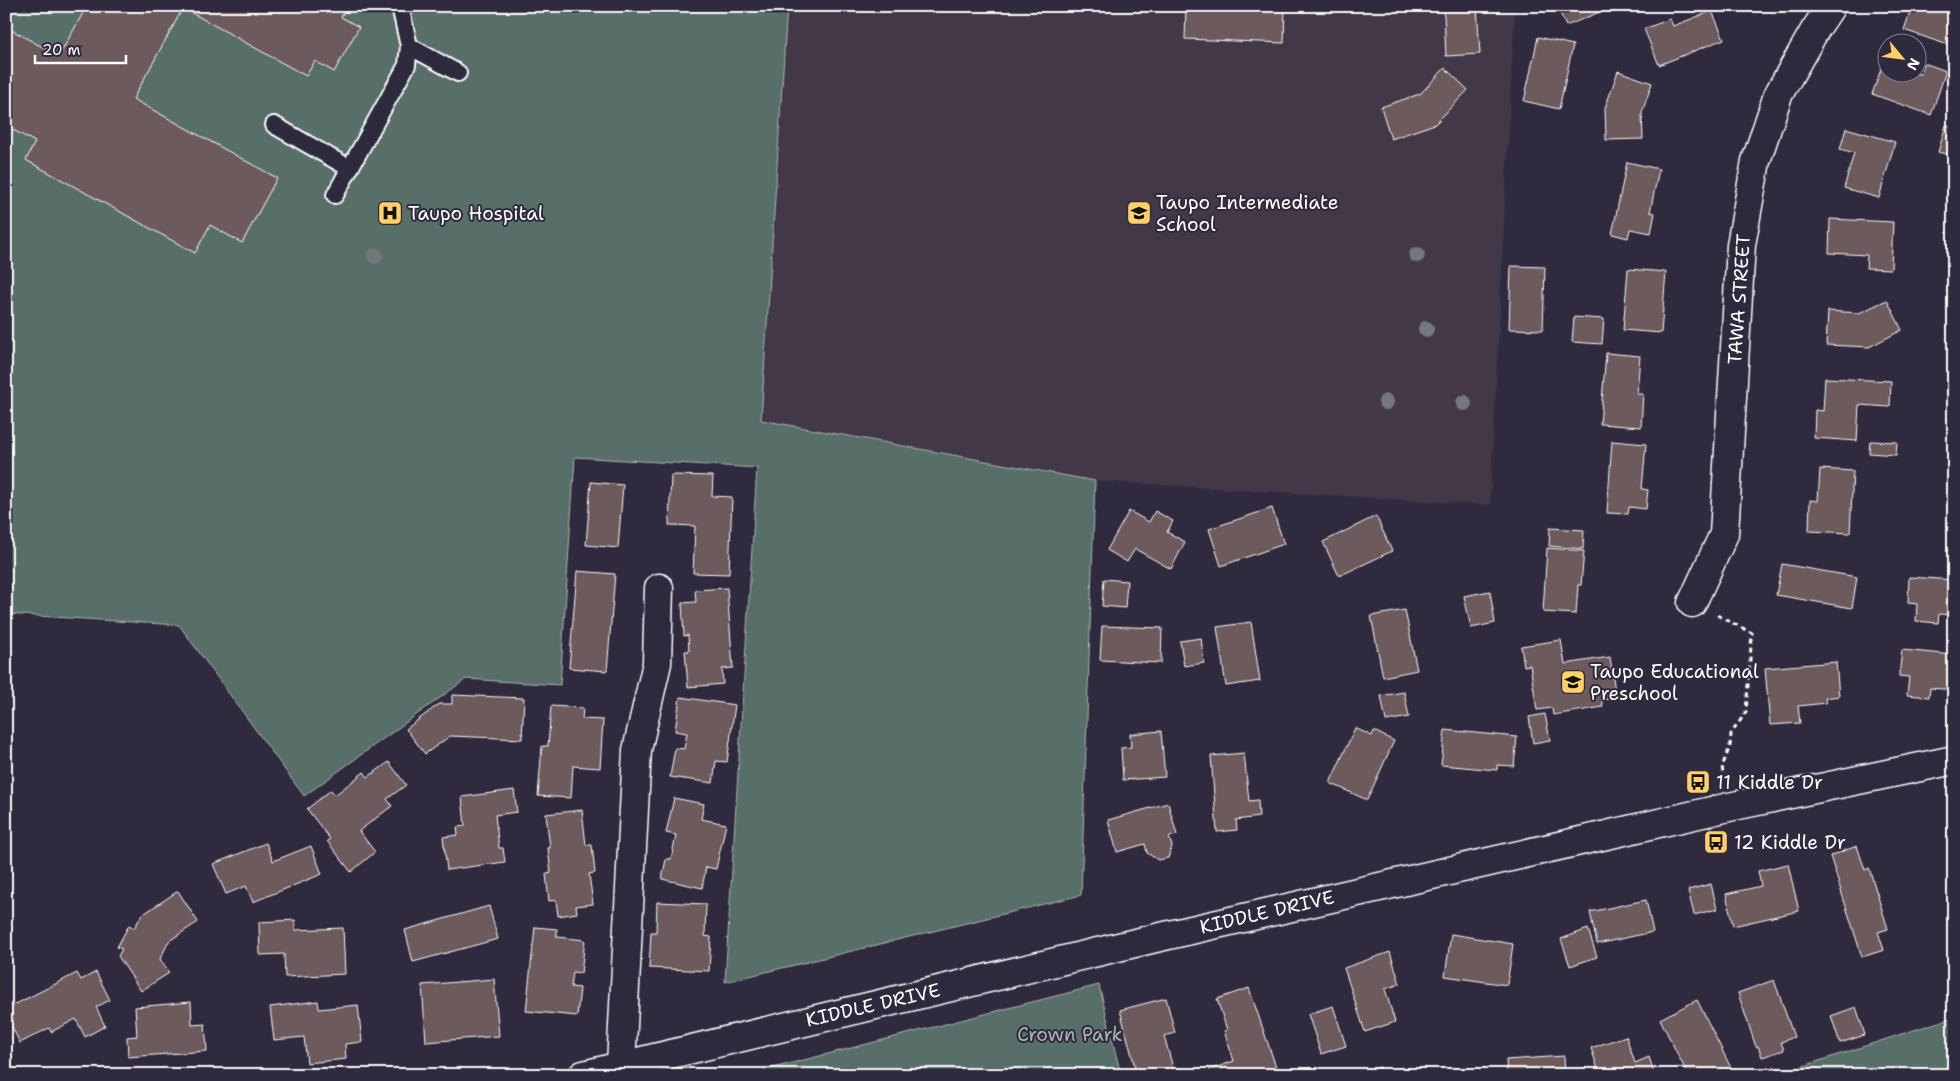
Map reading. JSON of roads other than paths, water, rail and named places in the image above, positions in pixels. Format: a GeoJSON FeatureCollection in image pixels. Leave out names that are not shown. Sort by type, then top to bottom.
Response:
{"type":"FeatureCollection","features":[{"type":"Feature","properties":{"kind":"street","name":"TAWA STREET"},"geometry":{"type":"LineString","coordinates":[[1692,603],[1724,534],[1741,246],[1756,161],[1778,95],[1815,30],[1832,6]]}},
{"type":"Feature","properties":{"kind":"street"},"geometry":{"type":"LineString","coordinates":[[621,1065],[637,750],[657,663],[659,588]]}},
{"type":"Feature","properties":{"kind":"street","name":"KIDDLE DRIVE"},"geometry":{"type":"LineString","coordinates":[[583,1075],[1165,936],[1729,806],[1954,760]]}},
{"type":"Feature","properties":{"kind":"lane"},"geometry":{"type":"LineString","coordinates":[[335,195],[407,65],[409,46],[400,6]]}},
{"type":"Feature","properties":{"kind":"lane"},"geometry":{"type":"LineString","coordinates":[[409,46],[458,73]]}},
{"type":"Feature","properties":{"kind":"lane"},"geometry":{"type":"LineString","coordinates":[[274,125],[350,168]]}},
{"type":"Feature","properties":{"kind":"place","name":"Taupo Hospital"},"geometry":{"type":"Point","coordinates":[390,213]}},
{"type":"Feature","properties":{"kind":"place","name":"Taupo Intermediate School"},"geometry":{"type":"Point","coordinates":[1139,213]}},
{"type":"Feature","properties":{"kind":"place","name":"Taupo Educational Preschool"},"geometry":{"type":"Point","coordinates":[1573,682]}},
{"type":"Feature","properties":{"kind":"place","name":"11 Kiddle Dr"},"geometry":{"type":"Point","coordinates":[1698,782]}},
{"type":"Feature","properties":{"kind":"place","name":"12 Kiddle Dr"},"geometry":{"type":"Point","coordinates":[1716,842]}},
{"type":"Feature","properties":{"kind":"park label","name":"Crown Park"},"geometry":{"type":"Point","coordinates":[1070,1034]}}]}
